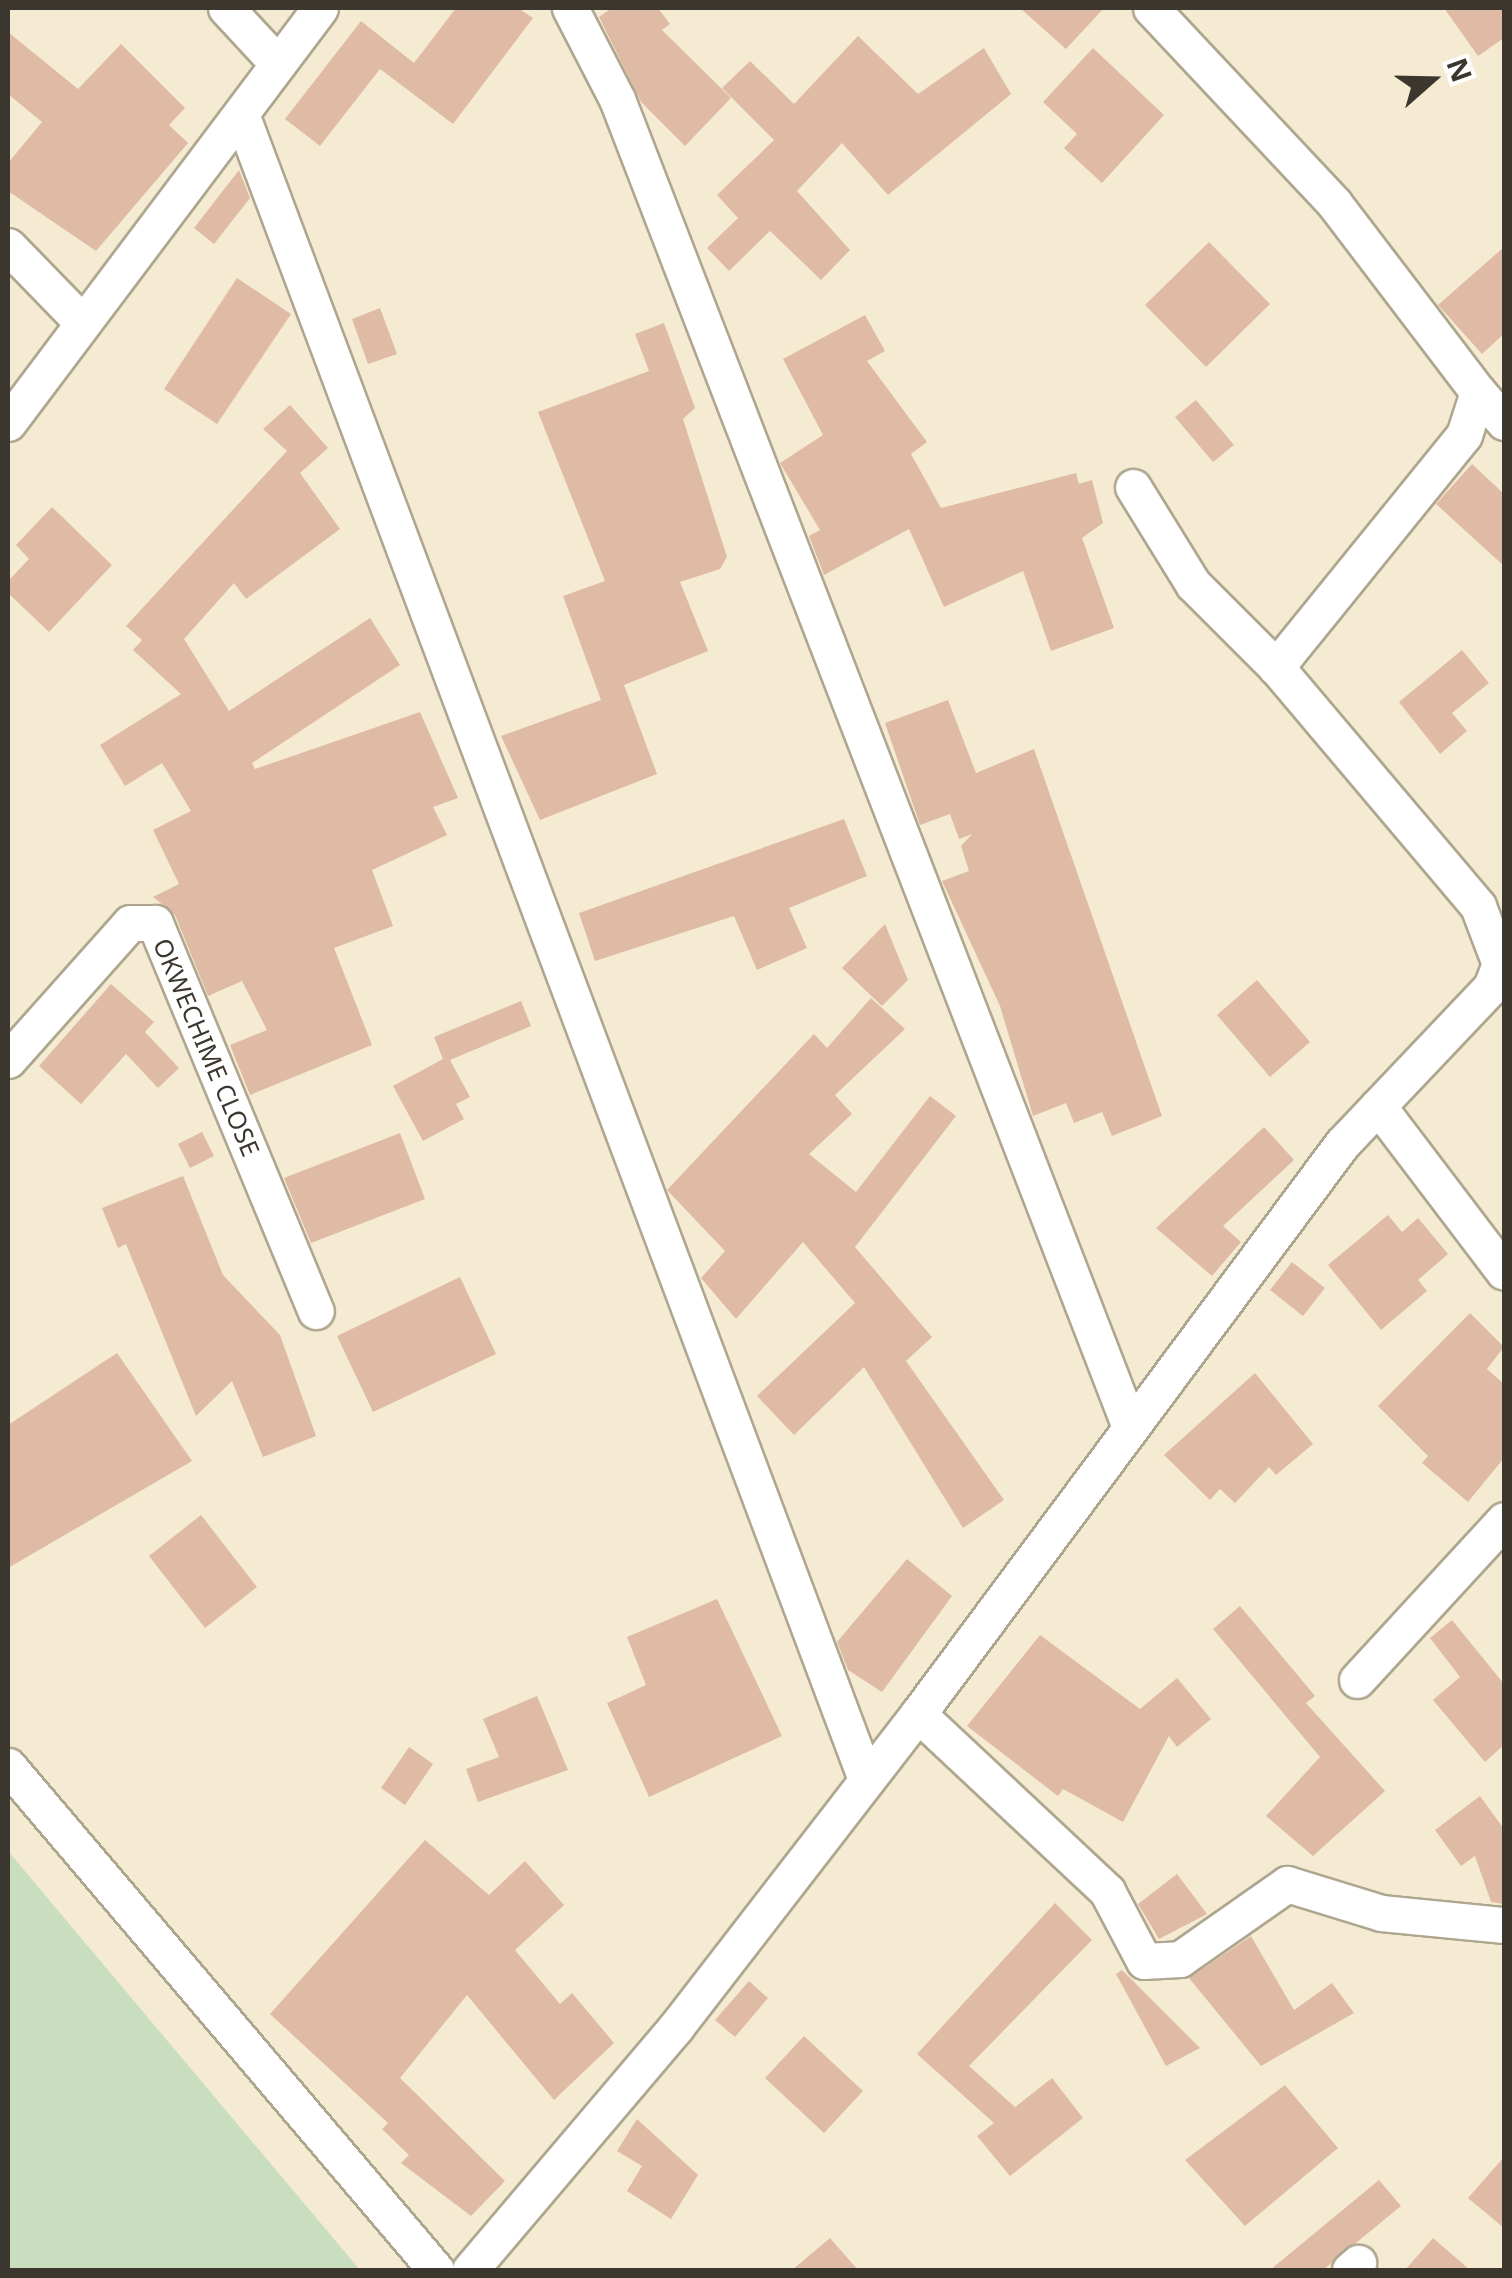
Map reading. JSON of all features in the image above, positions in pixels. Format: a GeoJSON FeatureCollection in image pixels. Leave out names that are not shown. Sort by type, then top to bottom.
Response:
{"type":"FeatureCollection","features":[{"type":"Feature","properties":{"kind":"street"},"geometry":{"type":"LineString","coordinates":[[226,8],[278,64]]}},
{"type":"Feature","properties":{"kind":"street"},"geometry":{"type":"LineString","coordinates":[[8,423],[320,8]]}},
{"type":"Feature","properties":{"kind":"street"},"geometry":{"type":"LineString","coordinates":[[570,8],[617,99],[1130,1427]]}},
{"type":"Feature","properties":{"kind":"street"},"geometry":{"type":"LineString","coordinates":[[1151,8],[1334,203],[1504,422]]}},
{"type":"Feature","properties":{"kind":"street"},"geometry":{"type":"LineString","coordinates":[[241,114],[866,1778]]}},
{"type":"Feature","properties":{"kind":"street"},"geometry":{"type":"LineString","coordinates":[[8,246],[83,324]]}},
{"type":"Feature","properties":{"kind":"street"},"geometry":{"type":"LineString","coordinates":[[1276,667],[1464,435],[1478,392]]}},
{"type":"Feature","properties":{"kind":"street"},"geometry":{"type":"LineString","coordinates":[[470,2270],[676,2026],[918,1714],[1130,1427],[1378,1106],[1491,987],[1497,940],[1276,667],[1193,584],[1133,487]]}},
{"type":"Feature","properties":{"kind":"street","name":"OKWECHIME CLOSE"},"geometry":{"type":"LineString","coordinates":[[8,1060],[130,922],[155,923],[316,1310]]}},
{"type":"Feature","properties":{"kind":"street"},"geometry":{"type":"LineString","coordinates":[[1378,1106],[1504,1272]]}},
{"type":"Feature","properties":{"kind":"street"},"geometry":{"type":"LineString","coordinates":[[1356,1680],[1504,1520]]}},
{"type":"Feature","properties":{"kind":"street"},"geometry":{"type":"LineString","coordinates":[[918,1714],[1107,1891],[1144,1961],[1180,1958],[1287,1884],[1380,1913],[1504,1925]]}},
{"type":"Feature","properties":{"kind":"street"},"geometry":{"type":"LineString","coordinates":[[8,1766],[436,2270]]}},
{"type":"Feature","properties":{"kind":"green space"},"geometry":{"type":"Polygon","coordinates":[[[8,1851],[360,2270],[8,2270],[8,1851]]]}},
{"type":"Feature","properties":{"kind":"building"},"geometry":{"type":"Polygon","coordinates":[[[456,8],[518,8],[533,18],[453,124],[380,69],[320,146],[285,119],[361,21],[414,63],[456,8]]]}},
{"type":"Feature","properties":{"kind":"building"},"geometry":{"type":"Polygon","coordinates":[[[612,8],[658,8],[670,24],[662,30],[731,98],[685,146],[641,102],[599,17],[612,8]]]}},
{"type":"Feature","properties":{"kind":"building"},"geometry":{"type":"Polygon","coordinates":[[[1020,8],[1104,8],[1066,49],[1020,8]]]}},
{"type":"Feature","properties":{"kind":"building"},"geometry":{"type":"Polygon","coordinates":[[[1444,8],[1504,8],[1504,38],[1478,56],[1444,8]]]}},
{"type":"Feature","properties":{"kind":"building"},"geometry":{"type":"Polygon","coordinates":[[[8,32],[78,89],[121,44],[185,108],[169,125],[188,143],[96,251],[8,191],[8,163],[42,122],[8,94],[8,32]]]}},
{"type":"Feature","properties":{"kind":"building"},"geometry":{"type":"Polygon","coordinates":[[[858,36],[918,94],[984,48],[1011,94],[888,195],[842,143],[797,191],[850,250],[821,280],[770,231],[729,271],[707,248],[738,218],[717,195],[774,140],[722,88],[750,61],[794,104],[858,36]]]}},
{"type":"Feature","properties":{"kind":"building"},"geometry":{"type":"Polygon","coordinates":[[[1093,48],[1164,115],[1102,183],[1064,148],[1077,134],[1043,102],[1093,48]]]}},
{"type":"Feature","properties":{"kind":"building"},"geometry":{"type":"Polygon","coordinates":[[[239,170],[250,198],[214,244],[194,228],[239,170]]]}},
{"type":"Feature","properties":{"kind":"building"},"geometry":{"type":"Polygon","coordinates":[[[1209,242],[1270,304],[1206,367],[1145,305],[1209,242]]]}},
{"type":"Feature","properties":{"kind":"building"},"geometry":{"type":"Polygon","coordinates":[[[1504,247],[1504,334],[1482,354],[1438,305],[1504,247]]]}},
{"type":"Feature","properties":{"kind":"building"},"geometry":{"type":"Polygon","coordinates":[[[237,278],[291,314],[217,424],[164,389],[237,278]]]}},
{"type":"Feature","properties":{"kind":"building"},"geometry":{"type":"Polygon","coordinates":[[[380,308],[397,354],[368,364],[352,319],[380,308]]]}},
{"type":"Feature","properties":{"kind":"building"},"geometry":{"type":"Polygon","coordinates":[[[865,315],[885,351],[867,361],[927,442],[911,454],[941,508],[1076,473],[1079,484],[1092,480],[1103,523],[1082,538],[1114,628],[1051,651],[1023,571],[944,607],[909,529],[824,575],[809,536],[820,530],[780,463],[823,435],[783,359],[865,315]]]}},
{"type":"Feature","properties":{"kind":"building"},"geometry":{"type":"Polygon","coordinates":[[[664,323],[695,408],[683,419],[727,557],[720,569],[680,582],[708,651],[624,685],[657,774],[540,820],[501,736],[601,700],[563,596],[605,581],[538,412],[649,371],[635,334],[664,323]]]}},
{"type":"Feature","properties":{"kind":"building"},"geometry":{"type":"Polygon","coordinates":[[[1196,400],[1234,445],[1213,462],[1175,417],[1196,400]]]}},
{"type":"Feature","properties":{"kind":"building"},"geometry":{"type":"Polygon","coordinates":[[[290,405],[328,448],[300,473],[340,529],[246,599],[234,583],[184,639],[229,711],[370,618],[400,665],[252,763],[255,769],[420,712],[458,798],[433,807],[447,835],[372,870],[393,926],[334,948],[372,1045],[250,1095],[230,1045],[267,1030],[242,981],[208,996],[175,915],[153,897],[179,884],[153,830],[191,811],[162,763],[125,786],[100,745],[181,694],[133,650],[142,640],[126,626],[287,451],[263,429],[290,405]]]}},
{"type":"Feature","properties":{"kind":"building"},"geometry":{"type":"Polygon","coordinates":[[[1472,464],[1504,494],[1504,566],[1436,504],[1472,464]]]}},
{"type":"Feature","properties":{"kind":"building"},"geometry":{"type":"Polygon","coordinates":[[[52,507],[112,565],[49,632],[8,593],[8,581],[29,559],[16,545],[52,507]]]}},
{"type":"Feature","properties":{"kind":"building"},"geometry":{"type":"Polygon","coordinates":[[[1462,650],[1489,683],[1452,713],[1467,731],[1440,754],[1399,702],[1462,650]]]}},
{"type":"Feature","properties":{"kind":"building"},"geometry":{"type":"Polygon","coordinates":[[[948,700],[976,773],[1034,749],[1162,1116],[1112,1136],[1102,1112],[1074,1123],[1066,1103],[1033,1116],[1000,1006],[942,881],[969,871],[961,846],[972,834],[959,839],[950,814],[920,825],[885,723],[948,700]]]}},
{"type":"Feature","properties":{"kind":"building"},"geometry":{"type":"Polygon","coordinates":[[[844,819],[867,876],[789,908],[807,948],[757,970],[734,916],[595,961],[579,913],[844,819]]]}},
{"type":"Feature","properties":{"kind":"building"},"geometry":{"type":"Polygon","coordinates":[[[885,924],[908,980],[882,1006],[842,968],[885,924]]]}},
{"type":"Feature","properties":{"kind":"building"},"geometry":{"type":"Polygon","coordinates":[[[1257,980],[1310,1042],[1270,1077],[1217,1015],[1257,980]]]}},
{"type":"Feature","properties":{"kind":"building"},"geometry":{"type":"Polygon","coordinates":[[[111,984],[154,1022],[145,1032],[179,1068],[158,1088],[126,1054],[81,1104],[39,1066],[111,984]]]}},
{"type":"Feature","properties":{"kind":"building"},"geometry":{"type":"Polygon","coordinates":[[[871,998],[905,1029],[835,1095],[852,1114],[809,1154],[856,1192],[930,1096],[956,1116],[855,1247],[932,1337],[906,1361],[1004,1500],[963,1528],[864,1367],[794,1435],[757,1396],[855,1303],[803,1242],[736,1319],[701,1278],[725,1251],[667,1190],[814,1034],[827,1048],[871,998]]]}},
{"type":"Feature","properties":{"kind":"building"},"geometry":{"type":"Polygon","coordinates":[[[521,1001],[531,1026],[450,1060],[470,1097],[456,1104],[464,1119],[423,1141],[393,1086],[443,1059],[434,1037],[521,1001]]]}},
{"type":"Feature","properties":{"kind":"building"},"geometry":{"type":"Polygon","coordinates":[[[1264,1127],[1294,1160],[1223,1226],[1241,1242],[1212,1276],[1156,1228],[1264,1127]]]}},
{"type":"Feature","properties":{"kind":"building"},"geometry":{"type":"Polygon","coordinates":[[[202,1132],[214,1156],[190,1168],[178,1144],[202,1132]]]}},
{"type":"Feature","properties":{"kind":"building"},"geometry":{"type":"Polygon","coordinates":[[[400,1133],[425,1199],[311,1243],[284,1178],[400,1133]]]}},
{"type":"Feature","properties":{"kind":"building"},"geometry":{"type":"Polygon","coordinates":[[[183,1176],[223,1275],[280,1335],[316,1436],[263,1457],[232,1381],[196,1416],[126,1244],[118,1248],[102,1208],[183,1176]]]}},
{"type":"Feature","properties":{"kind":"building"},"geometry":{"type":"Polygon","coordinates":[[[1388,1215],[1402,1232],[1418,1218],[1448,1254],[1418,1280],[1427,1291],[1381,1330],[1328,1265],[1388,1215]]]}},
{"type":"Feature","properties":{"kind":"building"},"geometry":{"type":"Polygon","coordinates":[[[1292,1262],[1325,1288],[1303,1316],[1270,1290],[1292,1262]]]}},
{"type":"Feature","properties":{"kind":"building"},"geometry":{"type":"Polygon","coordinates":[[[460,1277],[496,1354],[373,1412],[337,1336],[460,1277]]]}},
{"type":"Feature","properties":{"kind":"building"},"geometry":{"type":"Polygon","coordinates":[[[1470,1313],[1504,1347],[1487,1369],[1504,1384],[1504,1458],[1468,1502],[1422,1463],[1428,1456],[1378,1406],[1470,1313]]]}},
{"type":"Feature","properties":{"kind":"building"},"geometry":{"type":"Polygon","coordinates":[[[117,1353],[192,1461],[8,1568],[8,1425],[117,1353]]]}},
{"type":"Feature","properties":{"kind":"building"},"geometry":{"type":"Polygon","coordinates":[[[1255,1373],[1313,1444],[1276,1475],[1269,1467],[1235,1503],[1220,1489],[1210,1500],[1164,1455],[1255,1373]]]}},
{"type":"Feature","properties":{"kind":"building"},"geometry":{"type":"Polygon","coordinates":[[[201,1515],[257,1587],[205,1628],[149,1556],[201,1515]]]}},
{"type":"Feature","properties":{"kind":"building"},"geometry":{"type":"Polygon","coordinates":[[[907,1559],[952,1596],[882,1692],[848,1670],[837,1642],[907,1559]]]}},
{"type":"Feature","properties":{"kind":"building"},"geometry":{"type":"Polygon","coordinates":[[[717,1599],[782,1736],[649,1797],[607,1703],[646,1685],[627,1637],[717,1599]]]}},
{"type":"Feature","properties":{"kind":"building"},"geometry":{"type":"Polygon","coordinates":[[[1240,1606],[1315,1696],[1306,1703],[1385,1791],[1313,1856],[1266,1816],[1320,1757],[1213,1629],[1240,1606]]]}},
{"type":"Feature","properties":{"kind":"building"},"geometry":{"type":"Polygon","coordinates":[[[1452,1620],[1504,1684],[1504,1745],[1485,1762],[1433,1700],[1460,1677],[1430,1638],[1452,1620]]]}},
{"type":"Feature","properties":{"kind":"building"},"geometry":{"type":"Polygon","coordinates":[[[1040,1635],[1140,1709],[1177,1678],[1211,1719],[1177,1747],[1169,1736],[1123,1822],[1063,1789],[1058,1796],[967,1726],[1040,1635]]]}},
{"type":"Feature","properties":{"kind":"building"},"geometry":{"type":"Polygon","coordinates":[[[537,1696],[568,1770],[478,1802],[466,1769],[499,1757],[483,1719],[537,1696]]]}},
{"type":"Feature","properties":{"kind":"building"},"geometry":{"type":"Polygon","coordinates":[[[409,1747],[433,1764],[405,1805],[381,1788],[409,1747]]]}},
{"type":"Feature","properties":{"kind":"building"},"geometry":{"type":"Polygon","coordinates":[[[1480,1796],[1504,1829],[1504,1904],[1491,1902],[1475,1856],[1461,1866],[1435,1830],[1480,1796]]]}},
{"type":"Feature","properties":{"kind":"building"},"geometry":{"type":"Polygon","coordinates":[[[425,1840],[489,1895],[525,1861],[564,1905],[515,1950],[560,2004],[572,1993],[614,2043],[554,2100],[467,1995],[400,2078],[505,2181],[471,2216],[401,2163],[409,2155],[382,2129],[388,2123],[270,2014],[425,1840]]]}},
{"type":"Feature","properties":{"kind":"building"},"geometry":{"type":"Polygon","coordinates":[[[1177,1874],[1207,1914],[1159,1939],[1138,1904],[1177,1874]]]}},
{"type":"Feature","properties":{"kind":"building"},"geometry":{"type":"Polygon","coordinates":[[[1055,1903],[1092,1940],[969,2066],[1015,2107],[1052,2078],[1083,2118],[1010,2176],[977,2136],[994,2123],[917,2054],[1055,1903]]]}},
{"type":"Feature","properties":{"kind":"building"},"geometry":{"type":"Polygon","coordinates":[[[1251,1936],[1294,2010],[1332,1983],[1354,2013],[1261,2066],[1189,1978],[1251,1936]]]}},
{"type":"Feature","properties":{"kind":"building"},"geometry":{"type":"Polygon","coordinates":[[[1122,1970],[1200,2048],[1166,2066],[1116,1974],[1122,1970]]]}},
{"type":"Feature","properties":{"kind":"building"},"geometry":{"type":"Polygon","coordinates":[[[749,1981],[768,1998],[735,2037],[715,2020],[749,1981]]]}},
{"type":"Feature","properties":{"kind":"building"},"geometry":{"type":"Polygon","coordinates":[[[804,2036],[863,2091],[824,2133],[765,2078],[804,2036]]]}},
{"type":"Feature","properties":{"kind":"building"},"geometry":{"type":"Polygon","coordinates":[[[1285,2085],[1338,2148],[1245,2226],[1185,2160],[1285,2085]]]}},
{"type":"Feature","properties":{"kind":"building"},"geometry":{"type":"Polygon","coordinates":[[[637,2119],[698,2175],[671,2219],[627,2191],[642,2166],[617,2151],[637,2119]]]}},
{"type":"Feature","properties":{"kind":"building"},"geometry":{"type":"Polygon","coordinates":[[[1504,2157],[1504,2228],[1468,2198],[1504,2157]]]}},
{"type":"Feature","properties":{"kind":"building"},"geometry":{"type":"Polygon","coordinates":[[[1379,2180],[1401,2206],[1323,2270],[1270,2270],[1379,2180]]]}},
{"type":"Feature","properties":{"kind":"building"},"geometry":{"type":"Polygon","coordinates":[[[830,2238],[858,2270],[792,2270],[830,2238]]]}},
{"type":"Feature","properties":{"kind":"building"},"geometry":{"type":"Polygon","coordinates":[[[1433,2238],[1470,2270],[1405,2270],[1433,2238]]]}}]}
